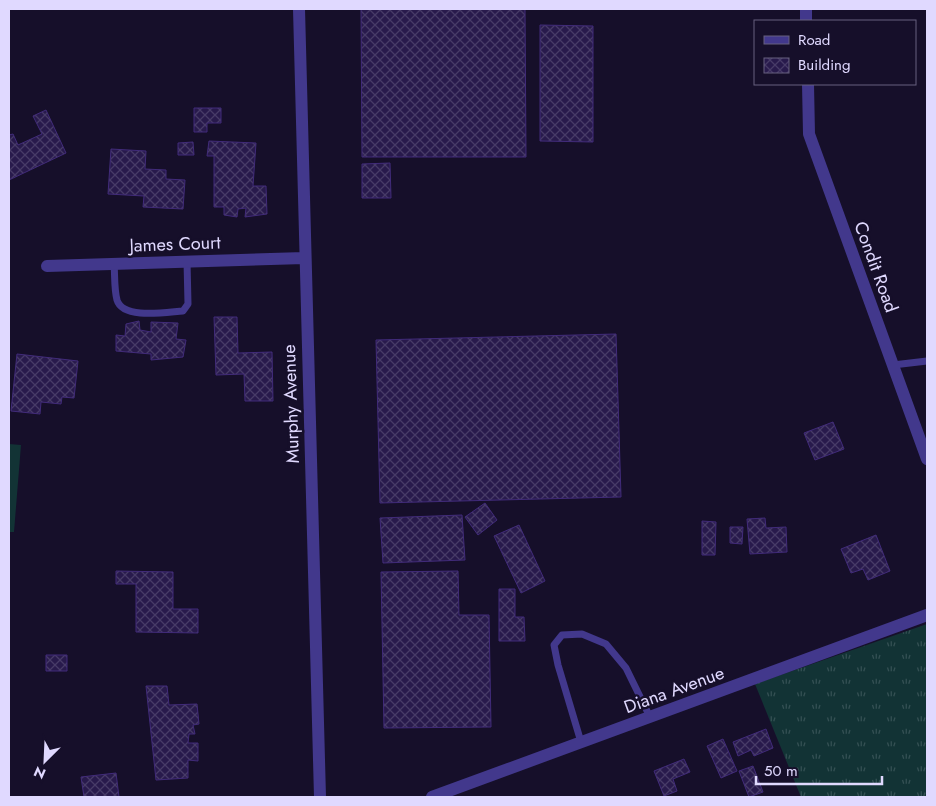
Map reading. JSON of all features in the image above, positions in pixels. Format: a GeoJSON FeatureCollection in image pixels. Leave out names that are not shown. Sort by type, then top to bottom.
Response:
{"type":"FeatureCollection","features":[{"type":"Feature","properties":{"kind":"street","name":"Murphy Avenue"},"geometry":{"type":"LineString","coordinates":[[299,9],[304,258],[320,797]]}},
{"type":"Feature","properties":{"kind":"street","name":"Condit Road"},"geometry":{"type":"LineString","coordinates":[[808,85],[809,134],[927,459]]}},
{"type":"Feature","properties":{"kind":"street","name":"James Court"},"geometry":{"type":"LineString","coordinates":[[47,266],[304,258]]}},
{"type":"Feature","properties":{"kind":"street","name":"Diana Avenue"},"geometry":{"type":"LineString","coordinates":[[432,797],[927,615]]}},
{"type":"Feature","properties":{"kind":"lane"},"geometry":{"type":"LineString","coordinates":[[114,264],[117,301],[125,310],[142,313],[184,311],[188,304],[187,261]]}},
{"type":"Feature","properties":{"kind":"lane"},"geometry":{"type":"LineString","coordinates":[[893,366],[927,361]]}},
{"type":"Feature","properties":{"kind":"lane"},"geometry":{"type":"LineString","coordinates":[[581,742],[558,665],[554,645],[562,635],[582,634],[606,644],[626,668],[650,717]]}},
{"type":"Feature","properties":{"kind":"green space"},"geometry":{"type":"Polygon","coordinates":[[[9,444],[21,445],[14,532],[9,532],[9,444]]]}},
{"type":"Feature","properties":{"kind":"green space"},"geometry":{"type":"Polygon","coordinates":[[[927,624],[927,797],[801,797],[755,684],[927,624]]]}},
{"type":"Feature","properties":{"kind":"building"},"geometry":{"type":"Polygon","coordinates":[[[361,9],[525,9],[526,157],[362,157],[361,9]]]}},
{"type":"Feature","properties":{"kind":"building"},"geometry":{"type":"Polygon","coordinates":[[[540,25],[593,26],[593,142],[540,141],[540,25]]]}},
{"type":"Feature","properties":{"kind":"building"},"geometry":{"type":"Polygon","coordinates":[[[194,108],[221,108],[221,123],[207,123],[207,132],[194,132],[194,108]]]}},
{"type":"Feature","properties":{"kind":"building"},"geometry":{"type":"Polygon","coordinates":[[[46,110],[66,153],[9,180],[9,135],[13,134],[18,145],[42,134],[33,116],[46,110]]]}},
{"type":"Feature","properties":{"kind":"building"},"geometry":{"type":"Polygon","coordinates":[[[209,141],[256,143],[253,186],[266,186],[267,214],[245,217],[246,208],[238,209],[237,217],[224,215],[224,207],[214,207],[214,156],[207,156],[209,141]]]}},
{"type":"Feature","properties":{"kind":"building"},"geometry":{"type":"Polygon","coordinates":[[[193,142],[194,155],[178,155],[178,143],[193,142]]]}},
{"type":"Feature","properties":{"kind":"building"},"geometry":{"type":"Polygon","coordinates":[[[111,149],[146,151],[145,169],[166,170],[166,179],[185,180],[183,209],[143,207],[144,196],[108,194],[111,149]]]}},
{"type":"Feature","properties":{"kind":"building"},"geometry":{"type":"Polygon","coordinates":[[[390,163],[391,198],[362,198],[362,164],[390,163]]]}},
{"type":"Feature","properties":{"kind":"building"},"geometry":{"type":"Polygon","coordinates":[[[214,317],[237,317],[238,353],[272,352],[273,401],[245,401],[244,374],[216,375],[214,317]]]}},
{"type":"Feature","properties":{"kind":"building"},"geometry":{"type":"Polygon","coordinates":[[[139,321],[140,330],[151,332],[151,322],[178,323],[176,339],[186,340],[183,357],[151,360],[151,354],[116,351],[116,335],[125,336],[126,324],[139,321]]]}},
{"type":"Feature","properties":{"kind":"building"},"geometry":{"type":"Polygon","coordinates":[[[616,334],[621,497],[380,503],[376,340],[616,334]]]}},
{"type":"Feature","properties":{"kind":"building"},"geometry":{"type":"Polygon","coordinates":[[[17,354],[78,361],[74,398],[62,397],[61,404],[41,402],[40,414],[11,411],[17,354]]]}},
{"type":"Feature","properties":{"kind":"building"},"geometry":{"type":"Polygon","coordinates":[[[833,422],[844,449],[815,460],[804,433],[833,422]]]}},
{"type":"Feature","properties":{"kind":"building"},"geometry":{"type":"Polygon","coordinates":[[[485,503],[497,520],[478,535],[465,517],[485,503]]]}},
{"type":"Feature","properties":{"kind":"building"},"geometry":{"type":"Polygon","coordinates":[[[462,515],[465,560],[383,563],[380,518],[462,515]]]}},
{"type":"Feature","properties":{"kind":"building"},"geometry":{"type":"Polygon","coordinates":[[[765,518],[766,528],[786,527],[787,552],[750,554],[747,519],[765,518]]]}},
{"type":"Feature","properties":{"kind":"building"},"geometry":{"type":"Polygon","coordinates":[[[702,521],[716,522],[715,555],[702,555],[702,521]]]}},
{"type":"Feature","properties":{"kind":"building"},"geometry":{"type":"Polygon","coordinates":[[[519,525],[545,581],[521,593],[494,536],[519,525]]]}},
{"type":"Feature","properties":{"kind":"building"},"geometry":{"type":"Polygon","coordinates":[[[730,527],[743,527],[742,544],[730,543],[730,527]]]}},
{"type":"Feature","properties":{"kind":"building"},"geometry":{"type":"Polygon","coordinates":[[[876,535],[890,571],[868,580],[863,569],[851,573],[841,549],[876,535]]]}},
{"type":"Feature","properties":{"kind":"building"},"geometry":{"type":"Polygon","coordinates":[[[116,571],[173,572],[173,609],[198,609],[198,633],[136,632],[136,584],[116,584],[116,571]]]}},
{"type":"Feature","properties":{"kind":"building"},"geometry":{"type":"Polygon","coordinates":[[[458,571],[459,615],[489,615],[491,727],[384,728],[381,572],[458,571]]]}},
{"type":"Feature","properties":{"kind":"building"},"geometry":{"type":"Polygon","coordinates":[[[499,589],[515,589],[515,617],[524,617],[525,641],[499,641],[499,589]]]}},
{"type":"Feature","properties":{"kind":"building"},"geometry":{"type":"Polygon","coordinates":[[[46,655],[67,655],[67,671],[46,671],[46,655]]]}},
{"type":"Feature","properties":{"kind":"building"},"geometry":{"type":"Polygon","coordinates":[[[146,686],[167,686],[169,705],[197,704],[199,724],[193,725],[195,734],[189,734],[188,743],[198,743],[198,761],[188,760],[188,778],[156,780],[146,686]]]}},
{"type":"Feature","properties":{"kind":"building"},"geometry":{"type":"Polygon","coordinates":[[[766,729],[773,748],[754,756],[751,750],[738,756],[733,742],[766,729]]]}},
{"type":"Feature","properties":{"kind":"building"},"geometry":{"type":"Polygon","coordinates":[[[723,739],[737,771],[721,778],[707,746],[723,739]]]}},
{"type":"Feature","properties":{"kind":"building"},"geometry":{"type":"Polygon","coordinates":[[[684,759],[690,772],[673,779],[677,791],[664,796],[654,771],[684,759]]]}},
{"type":"Feature","properties":{"kind":"building"},"geometry":{"type":"Polygon","coordinates":[[[753,766],[763,792],[749,797],[739,771],[753,766]]]}},
{"type":"Feature","properties":{"kind":"building"},"geometry":{"type":"Polygon","coordinates":[[[116,773],[119,797],[84,797],[81,777],[116,773]]]}}]}
